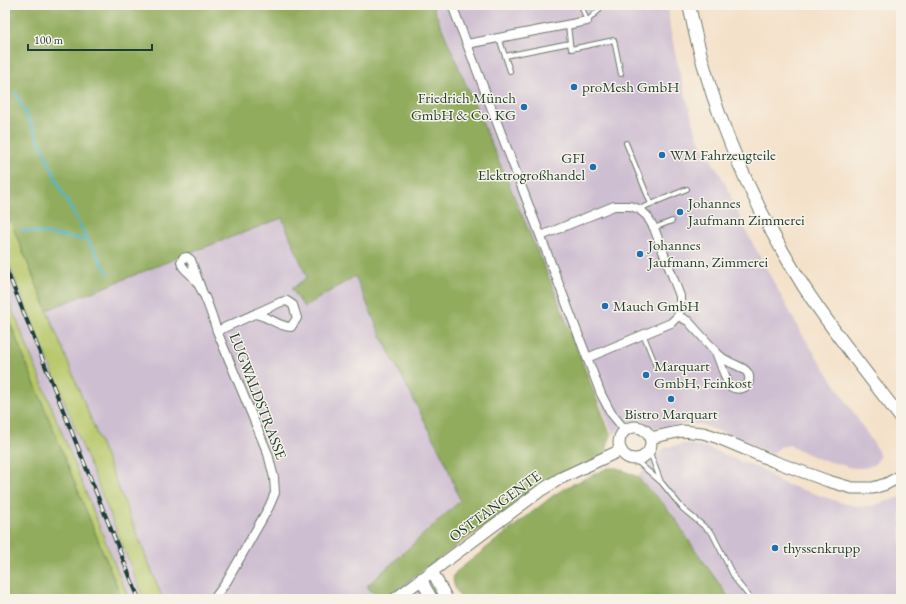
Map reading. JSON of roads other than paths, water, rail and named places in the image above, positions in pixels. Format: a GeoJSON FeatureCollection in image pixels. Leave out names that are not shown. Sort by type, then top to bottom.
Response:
{"type":"FeatureCollection","features":[{"type":"Feature","properties":{"kind":"main road"},"geometry":{"type":"LineString","coordinates":[[688,5],[712,93],[734,152],[765,218],[798,277],[857,361],[901,418]]}},
{"type":"Feature","properties":{"kind":"main road"},"geometry":{"type":"LineString","coordinates":[[629,428],[640,428],[648,433],[650,438],[649,450],[643,456],[633,458],[624,454],[621,450],[619,442],[620,437],[625,430],[629,428]]}},
{"type":"Feature","properties":{"kind":"main road"},"geometry":{"type":"LineString","coordinates":[[650,438],[682,431],[703,433],[816,477],[852,488],[874,488],[886,484],[901,476]]}},
{"type":"Feature","properties":{"kind":"main road","name":"OSTTANGENTE"},"geometry":{"type":"LineString","coordinates":[[395,599],[540,491],[561,478],[621,450]]}},
{"type":"Feature","properties":{"kind":"main road"},"geometry":{"type":"LineString","coordinates":[[432,570],[447,599]]}},
{"type":"Feature","properties":{"kind":"main road"},"geometry":{"type":"LineString","coordinates":[[422,578],[432,599]]}},
{"type":"Feature","properties":{"kind":"street"},"geometry":{"type":"LineString","coordinates":[[452,5],[587,358],[606,404],[625,430]]}},
{"type":"Feature","properties":{"kind":"street"},"geometry":{"type":"LineString","coordinates":[[467,44],[587,21]]}},
{"type":"Feature","properties":{"kind":"street"},"geometry":{"type":"LineString","coordinates":[[541,236],[614,206],[630,206],[639,209],[647,216],[654,228],[680,296],[680,310],[678,316],[671,323],[644,336],[587,358]]}},
{"type":"Feature","properties":{"kind":"street","name":"LUGWALDSTRASSE"},"geometry":{"type":"LineString","coordinates":[[203,294],[268,454],[274,478],[275,493],[269,507],[227,581],[214,599]]}},
{"type":"Feature","properties":{"kind":"street","name":"LUGWALDSTRASSE"},"geometry":{"type":"LineString","coordinates":[[218,331],[281,302],[287,301],[293,305],[297,318],[291,327],[284,327],[268,317],[255,314]]}},
{"type":"Feature","properties":{"kind":"street"},"geometry":{"type":"LineString","coordinates":[[678,316],[688,322],[716,352],[726,360],[746,370],[749,381],[745,386],[740,389],[734,389],[729,386],[716,352]]}},
{"type":"Feature","properties":{"kind":"lane"},"geometry":{"type":"LineString","coordinates":[[581,5],[587,21],[602,5]]}},
{"type":"Feature","properties":{"kind":"lane"},"geometry":{"type":"LineString","coordinates":[[568,24],[571,49],[614,40],[620,74]]}},
{"type":"Feature","properties":{"kind":"lane"},"geometry":{"type":"LineString","coordinates":[[499,38],[510,71]]}},
{"type":"Feature","properties":{"kind":"lane"},"geometry":{"type":"LineString","coordinates":[[505,56],[570,43]]}},
{"type":"Feature","properties":{"kind":"lane"},"geometry":{"type":"LineString","coordinates":[[626,143],[651,204]]}},
{"type":"Feature","properties":{"kind":"lane"},"geometry":{"type":"LineString","coordinates":[[639,209],[687,189]]}},
{"type":"Feature","properties":{"kind":"lane"},"geometry":{"type":"LineString","coordinates":[[654,228],[672,220]]}},
{"type":"Feature","properties":{"kind":"lane"},"geometry":{"type":"LineString","coordinates":[[644,336],[656,366]]}},
{"type":"Feature","properties":{"kind":"lane"},"geometry":{"type":"LineString","coordinates":[[649,450],[662,483]]}},
{"type":"Feature","properties":{"kind":"lane"},"geometry":{"type":"LineString","coordinates":[[633,458],[662,483],[683,509],[712,533],[735,579],[751,599]]}},
{"type":"Feature","properties":{"kind":"waterway"},"geometry":{"type":"LineString","coordinates":[[5,74],[7,80]]}},
{"type":"Feature","properties":{"kind":"waterway"},"geometry":{"type":"LineString","coordinates":[[15,92],[40,142],[60,188],[108,273]]}},
{"type":"Feature","properties":{"kind":"waterway"},"geometry":{"type":"LineString","coordinates":[[22,230],[88,240]]}},
{"type":"Feature","properties":{"kind":"railway"},"geometry":{"type":"LineString","coordinates":[[5,266],[139,599]]}},
{"type":"Feature","properties":{"kind":"place","name":"proMesh GmbH"},"geometry":{"type":"Point","coordinates":[574,87]}},
{"type":"Feature","properties":{"kind":"place","name":"Friedrich Münch GmbH & Co. KG"},"geometry":{"type":"Point","coordinates":[524,107]}},
{"type":"Feature","properties":{"kind":"place","name":"WM Fahrzeugteile"},"geometry":{"type":"Point","coordinates":[662,155]}},
{"type":"Feature","properties":{"kind":"place","name":"GFI Elektrogroßhandel"},"geometry":{"type":"Point","coordinates":[593,167]}},
{"type":"Feature","properties":{"kind":"place","name":"Johannes Jaufmann Zimmerei"},"geometry":{"type":"Point","coordinates":[680,212]}},
{"type":"Feature","properties":{"kind":"place","name":"Johannes Jaufmann, Zimmerei"},"geometry":{"type":"Point","coordinates":[640,254]}},
{"type":"Feature","properties":{"kind":"place","name":"Mauch GmbH"},"geometry":{"type":"Point","coordinates":[605,306]}},
{"type":"Feature","properties":{"kind":"place","name":"Marquart GmbH, Feinkost"},"geometry":{"type":"Point","coordinates":[646,375]}},
{"type":"Feature","properties":{"kind":"place","name":"Bistro Marquart"},"geometry":{"type":"Point","coordinates":[671,399]}},
{"type":"Feature","properties":{"kind":"place","name":"thyssenkrupp"},"geometry":{"type":"Point","coordinates":[775,548]}}]}
